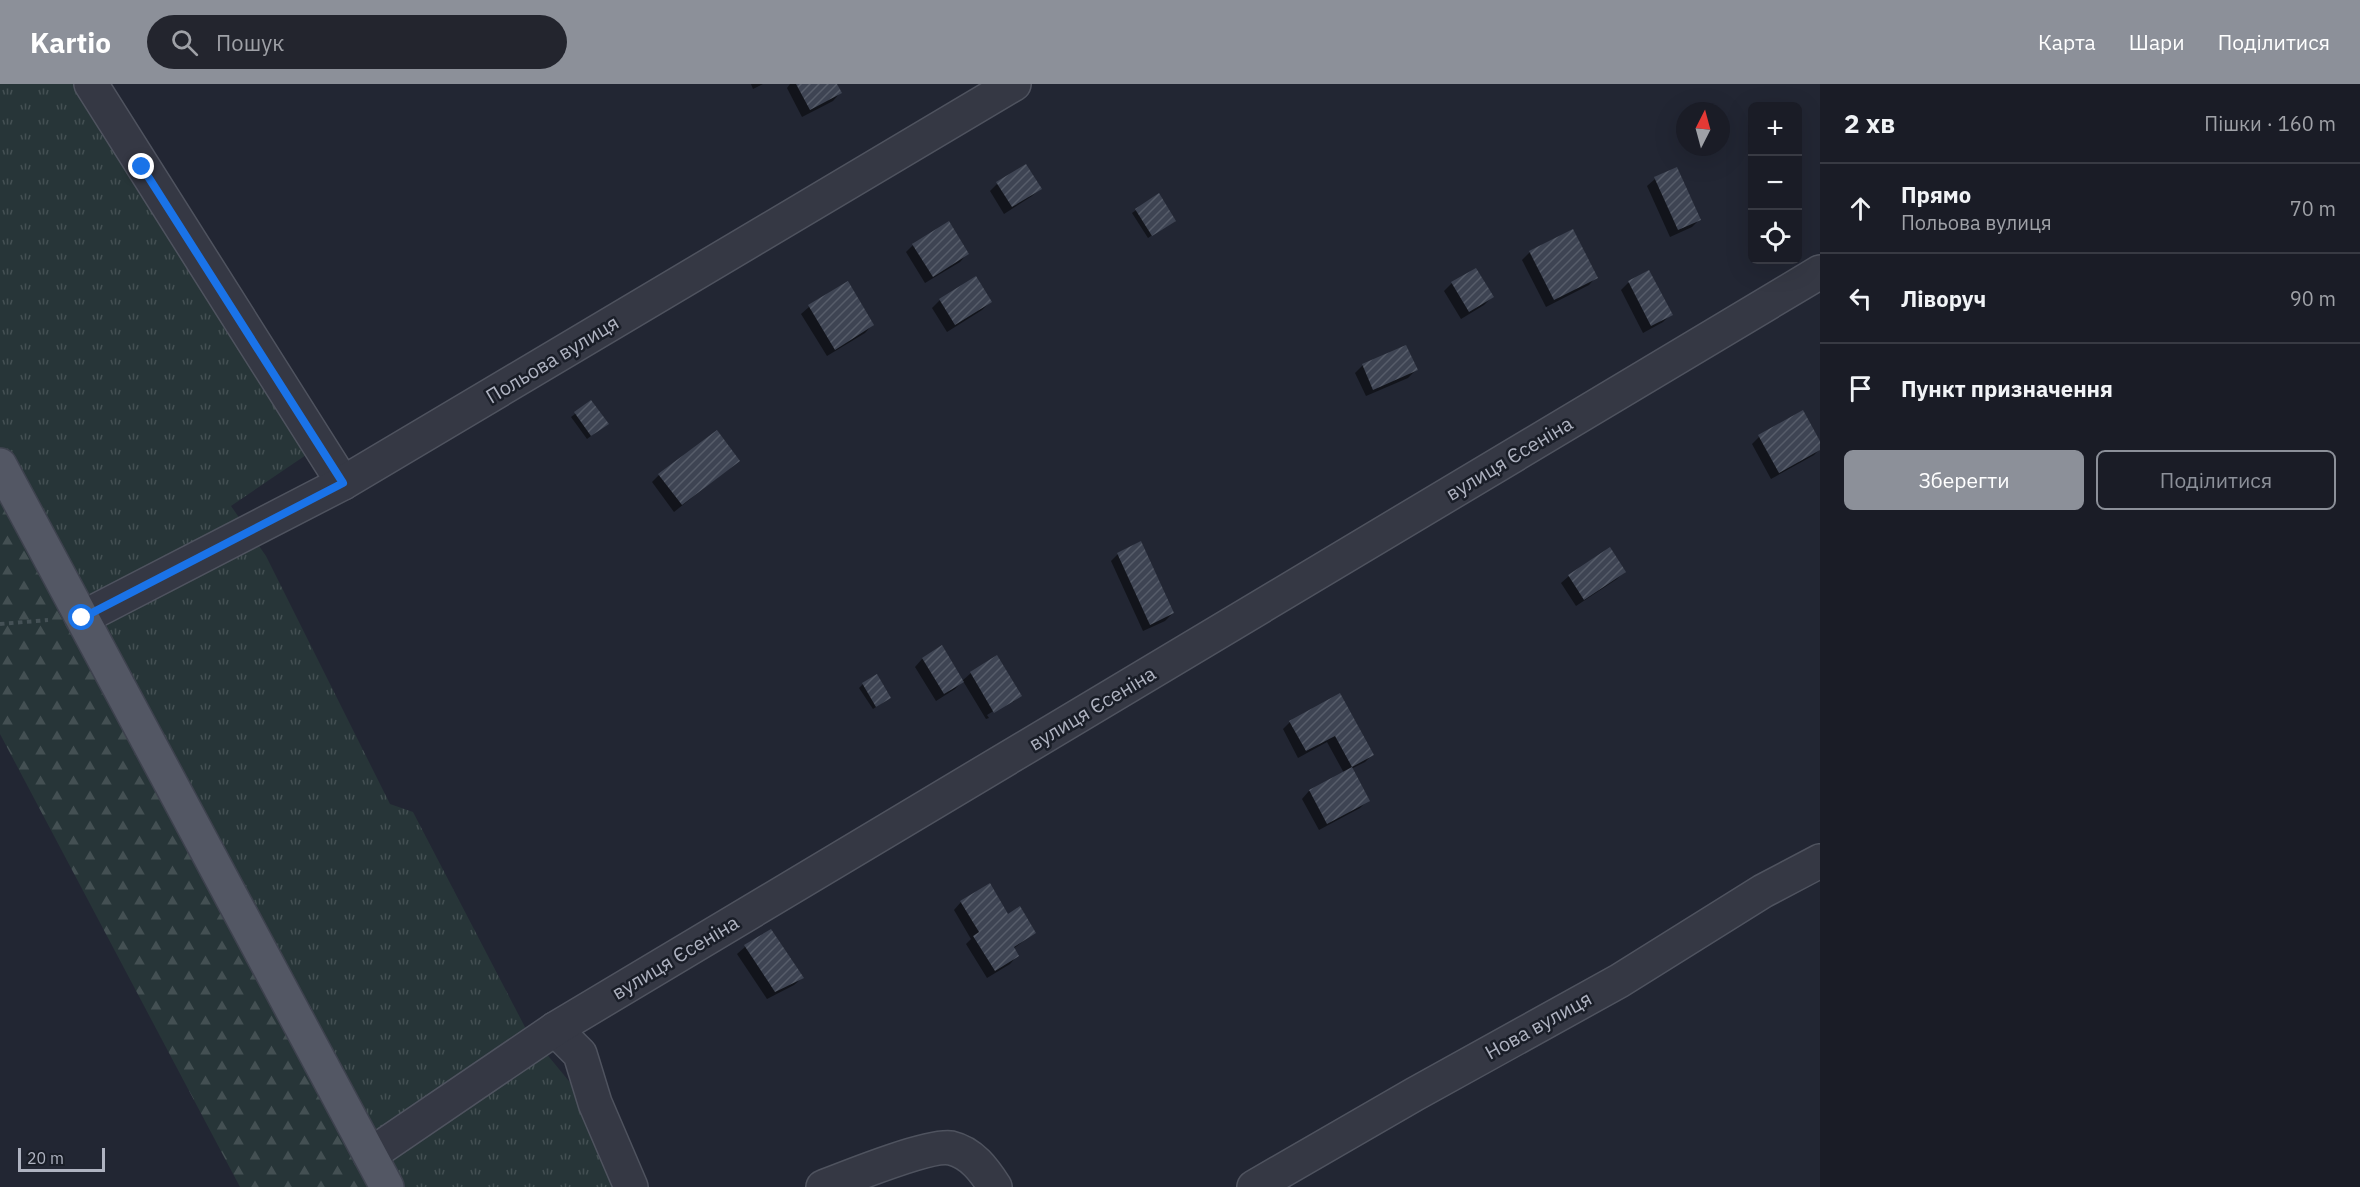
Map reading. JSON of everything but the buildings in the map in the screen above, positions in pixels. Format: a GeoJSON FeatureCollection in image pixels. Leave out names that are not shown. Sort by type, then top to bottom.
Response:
{"type":"FeatureCollection","features":[{"type":"Feature","properties":{"kind":"main road"},"geometry":{"type":"LineString","coordinates":[[0,465],[387,1187]]}},
{"type":"Feature","properties":{"kind":"street"},"geometry":{"type":"LineString","coordinates":[[91,84],[343,483]]}},
{"type":"Feature","properties":{"kind":"street","name":"Польова вулиця"},"geometry":{"type":"LineString","coordinates":[[82,618],[343,483],[1014,84]]}},
{"type":"Feature","properties":{"kind":"street","name":"вулиця Єсеніна"},"geometry":{"type":"LineString","coordinates":[[370,1155],[555,1029],[1820,272]]}},
{"type":"Feature","properties":{"kind":"street","name":"Нова вулиця"},"geometry":{"type":"LineString","coordinates":[[1254,1187],[1415,1094],[1619,981],[1763,891],[1820,861]]}},
{"type":"Feature","properties":{"kind":"street"},"geometry":{"type":"LineString","coordinates":[[555,1029],[580,1054],[595,1103],[631,1187]]}},
{"type":"Feature","properties":{"kind":"street"},"geometry":{"type":"LineString","coordinates":[[823,1187],[908,1156],[949,1148],[967,1154],[982,1168],[995,1187]]}},
{"type":"Feature","properties":{"kind":"path"},"geometry":{"type":"LineString","coordinates":[[0,624],[82,618]]}},
{"type":"Feature","properties":{"kind":"green space"},"geometry":{"type":"Polygon","coordinates":[[[0,84],[79,84],[309,453],[231,506],[266,556],[390,804],[413,812],[526,1029],[587,1103],[615,1187],[387,1187],[0,465],[0,84]]]}},
{"type":"Feature","properties":{"kind":"green space"},"geometry":{"type":"Polygon","coordinates":[[[0,465],[387,1187],[240,1187],[0,734],[0,465]]]}},
{"type":"Feature","properties":{"kind":"route"},"geometry":{"type":"LineString","coordinates":[[82,618],[343,483],[142,167]]}}]}
